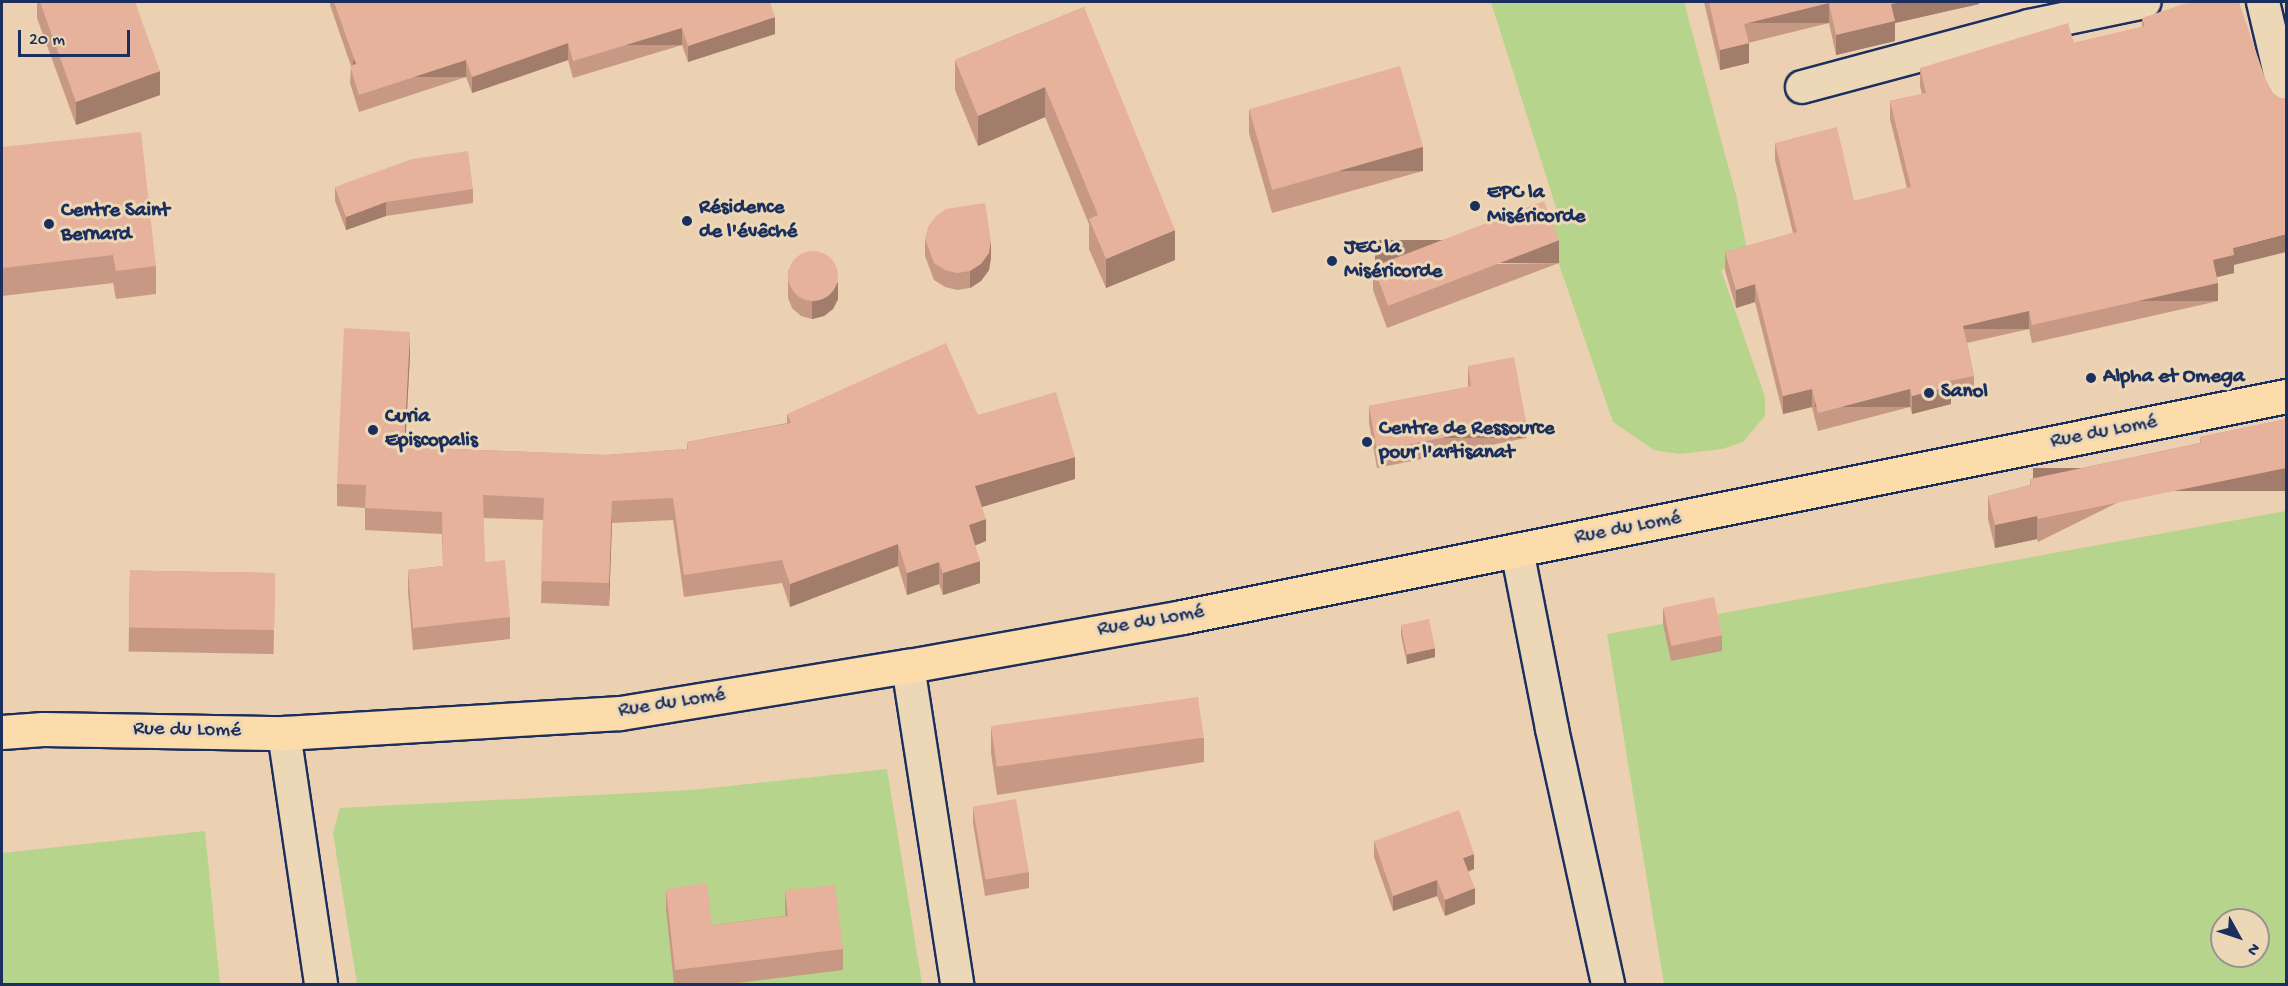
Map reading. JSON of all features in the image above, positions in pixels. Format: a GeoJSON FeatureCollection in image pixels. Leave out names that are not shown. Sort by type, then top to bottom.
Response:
{"type":"FeatureCollection","features":[{"type":"Feature","properties":{"kind":"main road","name":"Rue du Lomé"},"geometry":{"type":"LineString","coordinates":[[2,732],[43,729],[284,733],[620,713],[908,666],[1182,617],[2286,396]]}},
{"type":"Feature","properties":{"kind":"street"},"geometry":{"type":"LineString","coordinates":[[1802,87],[2029,26],[2145,2]]}},
{"type":"Feature","properties":{"kind":"street"},"geometry":{"type":"LineString","coordinates":[[2263,2],[2286,99]]}},
{"type":"Feature","properties":{"kind":"street"},"geometry":{"type":"LineString","coordinates":[[1518,550],[1552,729],[1608,984]]}},
{"type":"Feature","properties":{"kind":"street"},"geometry":{"type":"LineString","coordinates":[[908,666],[957,984]]}},
{"type":"Feature","properties":{"kind":"street"},"geometry":{"type":"LineString","coordinates":[[284,733],[321,984]]}},
{"type":"Feature","properties":{"kind":"green space"},"geometry":{"type":"Polygon","coordinates":[[[1491,2],[1684,2],[1736,195],[1749,260],[1721,270],[1765,397],[1765,416],[1743,442],[1722,449],[1679,454],[1654,450],[1613,422],[1546,226],[1560,220],[1491,2]]]}},
{"type":"Feature","properties":{"kind":"green space"},"geometry":{"type":"Polygon","coordinates":[[[2286,511],[2286,984],[1664,984],[1607,634],[2286,511]]]}},
{"type":"Feature","properties":{"kind":"green space"},"geometry":{"type":"Polygon","coordinates":[[[887,769],[922,984],[357,984],[333,833],[340,808],[692,790],[887,769]]]}},
{"type":"Feature","properties":{"kind":"green space"},"geometry":{"type":"Polygon","coordinates":[[[205,831],[220,984],[2,984],[2,853],[205,831]]]}},
{"type":"Feature","properties":{"kind":"building"},"geometry":{"type":"Polygon","coordinates":[[[40,2],[135,2],[160,71],[76,102],[40,2]]]}},
{"type":"Feature","properties":{"kind":"building"},"geometry":{"type":"Polygon","coordinates":[[[334,2],[770,2],[775,17],[688,46],[682,28],[573,61],[568,43],[472,77],[466,60],[359,95],[350,66],[356,64],[334,2]]]}},
{"type":"Feature","properties":{"kind":"building"},"geometry":{"type":"Polygon","coordinates":[[[1709,2],[1902,2],[1891,4],[1895,21],[1836,35],[1829,3],[1744,24],[1749,43],[1720,50],[1709,2]]]}},
{"type":"Feature","properties":{"kind":"building"},"geometry":{"type":"Polygon","coordinates":[[[2190,2],[2239,2],[2265,78],[2273,93],[2280,98],[2286,98],[2286,234],[2233,248],[2234,255],[2213,260],[2218,283],[2032,325],[2029,311],[1963,326],[1974,376],[1949,381],[1951,386],[1912,396],[1910,389],[1818,413],[1812,389],[1783,396],[1755,284],[1736,290],[1725,252],[1797,232],[1775,143],[1837,127],[1854,201],[1911,187],[1890,101],[1926,93],[1920,68],[2068,23],[2074,43],[2145,26],[2142,18],[2190,2]]]}},
{"type":"Feature","properties":{"kind":"building"},"geometry":{"type":"Polygon","coordinates":[[[1084,7],[1175,230],[1106,259],[1089,219],[1098,215],[1045,87],[978,116],[955,60],[1084,7]]]}},
{"type":"Feature","properties":{"kind":"building"},"geometry":{"type":"Polygon","coordinates":[[[1400,66],[1423,147],[1272,190],[1249,109],[1400,66]]]}},
{"type":"Feature","properties":{"kind":"building"},"geometry":{"type":"Polygon","coordinates":[[[141,132],[156,266],[116,271],[113,255],[2,268],[2,147],[141,132]]]}},
{"type":"Feature","properties":{"kind":"building"},"geometry":{"type":"Polygon","coordinates":[[[468,151],[473,189],[386,202],[346,217],[335,187],[412,159],[468,151]]]}},
{"type":"Feature","properties":{"kind":"building"},"geometry":{"type":"Polygon","coordinates":[[[1544,201],[1559,240],[1388,306],[1373,267],[1544,201]]]}},
{"type":"Feature","properties":{"kind":"building"},"geometry":{"type":"Polygon","coordinates":[[[985,203],[991,241],[989,253],[981,264],[970,271],[957,273],[945,270],[934,263],[925,239],[928,227],[936,216],[946,209],[985,203]]]}},
{"type":"Feature","properties":{"kind":"building"},"geometry":{"type":"Polygon","coordinates":[[[808,251],[818,251],[831,258],[838,271],[838,281],[831,294],[818,301],[808,301],[799,297],[792,290],[788,281],[788,271],[792,262],[799,255],[808,251]]]}},
{"type":"Feature","properties":{"kind":"building"},"geometry":{"type":"Polygon","coordinates":[[[344,328],[410,332],[404,447],[606,455],[688,449],[687,442],[791,423],[787,414],[946,343],[978,415],[1056,392],[1075,457],[975,486],[986,519],[969,525],[980,561],[943,573],[939,562],[907,573],[898,544],[790,584],[782,560],[684,575],[673,498],[612,501],[609,583],[541,581],[544,498],[483,495],[485,562],[505,560],[510,617],[413,628],[408,570],[443,566],[442,512],[365,508],[366,485],[337,484],[344,328]]]}},
{"type":"Feature","properties":{"kind":"building"},"geometry":{"type":"Polygon","coordinates":[[[1514,357],[1526,421],[1377,451],[1369,406],[1471,386],[1468,366],[1514,357]]]}},
{"type":"Feature","properties":{"kind":"building"},"geometry":{"type":"Polygon","coordinates":[[[2286,419],[2286,468],[2038,519],[2037,516],[1995,525],[1988,496],[2031,485],[2030,479],[2201,443],[2200,437],[2286,419]]]}},
{"type":"Feature","properties":{"kind":"building"},"geometry":{"type":"Polygon","coordinates":[[[130,570],[275,573],[274,630],[129,627],[130,570]]]}},
{"type":"Feature","properties":{"kind":"building"},"geometry":{"type":"Polygon","coordinates":[[[1714,597],[1722,635],[1671,646],[1663,608],[1714,597]]]}},
{"type":"Feature","properties":{"kind":"building"},"geometry":{"type":"Polygon","coordinates":[[[1429,619],[1435,648],[1407,654],[1401,625],[1429,619]]]}},
{"type":"Feature","properties":{"kind":"building"},"geometry":{"type":"Polygon","coordinates":[[[1198,697],[1204,738],[997,767],[991,726],[1198,697]]]}},
{"type":"Feature","properties":{"kind":"building"},"geometry":{"type":"Polygon","coordinates":[[[1016,799],[1029,872],[986,880],[973,807],[1016,799]]]}},
{"type":"Feature","properties":{"kind":"building"},"geometry":{"type":"Polygon","coordinates":[[[1459,810],[1474,854],[1463,858],[1475,888],[1445,900],[1437,880],[1393,896],[1374,841],[1459,810]]]}},
{"type":"Feature","properties":{"kind":"building"},"geometry":{"type":"Polygon","coordinates":[[[707,883],[712,925],[788,916],[785,890],[835,885],[843,949],[675,970],[666,889],[707,883]]]}},
{"type":"Feature","properties":{"kind":"place","name":"EPC la Miséricorde"},"geometry":{"type":"Point","coordinates":[1475,206]}},
{"type":"Feature","properties":{"kind":"place","name":"Résidence de l'évêché"},"geometry":{"type":"Point","coordinates":[687,221]}},
{"type":"Feature","properties":{"kind":"place","name":"Centre Saint Bernard"},"geometry":{"type":"Point","coordinates":[49,224]}},
{"type":"Feature","properties":{"kind":"place","name":"JEC la Miséricorde"},"geometry":{"type":"Point","coordinates":[1332,261]}},
{"type":"Feature","properties":{"kind":"place","name":"Alpha et Omega"},"geometry":{"type":"Point","coordinates":[2091,378]}},
{"type":"Feature","properties":{"kind":"place","name":"Sanol"},"geometry":{"type":"Point","coordinates":[1929,393]}},
{"type":"Feature","properties":{"kind":"place","name":"Curia Episcopalis"},"geometry":{"type":"Point","coordinates":[373,430]}},
{"type":"Feature","properties":{"kind":"place","name":"Centre de Ressource pour l'artisanat"},"geometry":{"type":"Point","coordinates":[1367,442]}}]}
